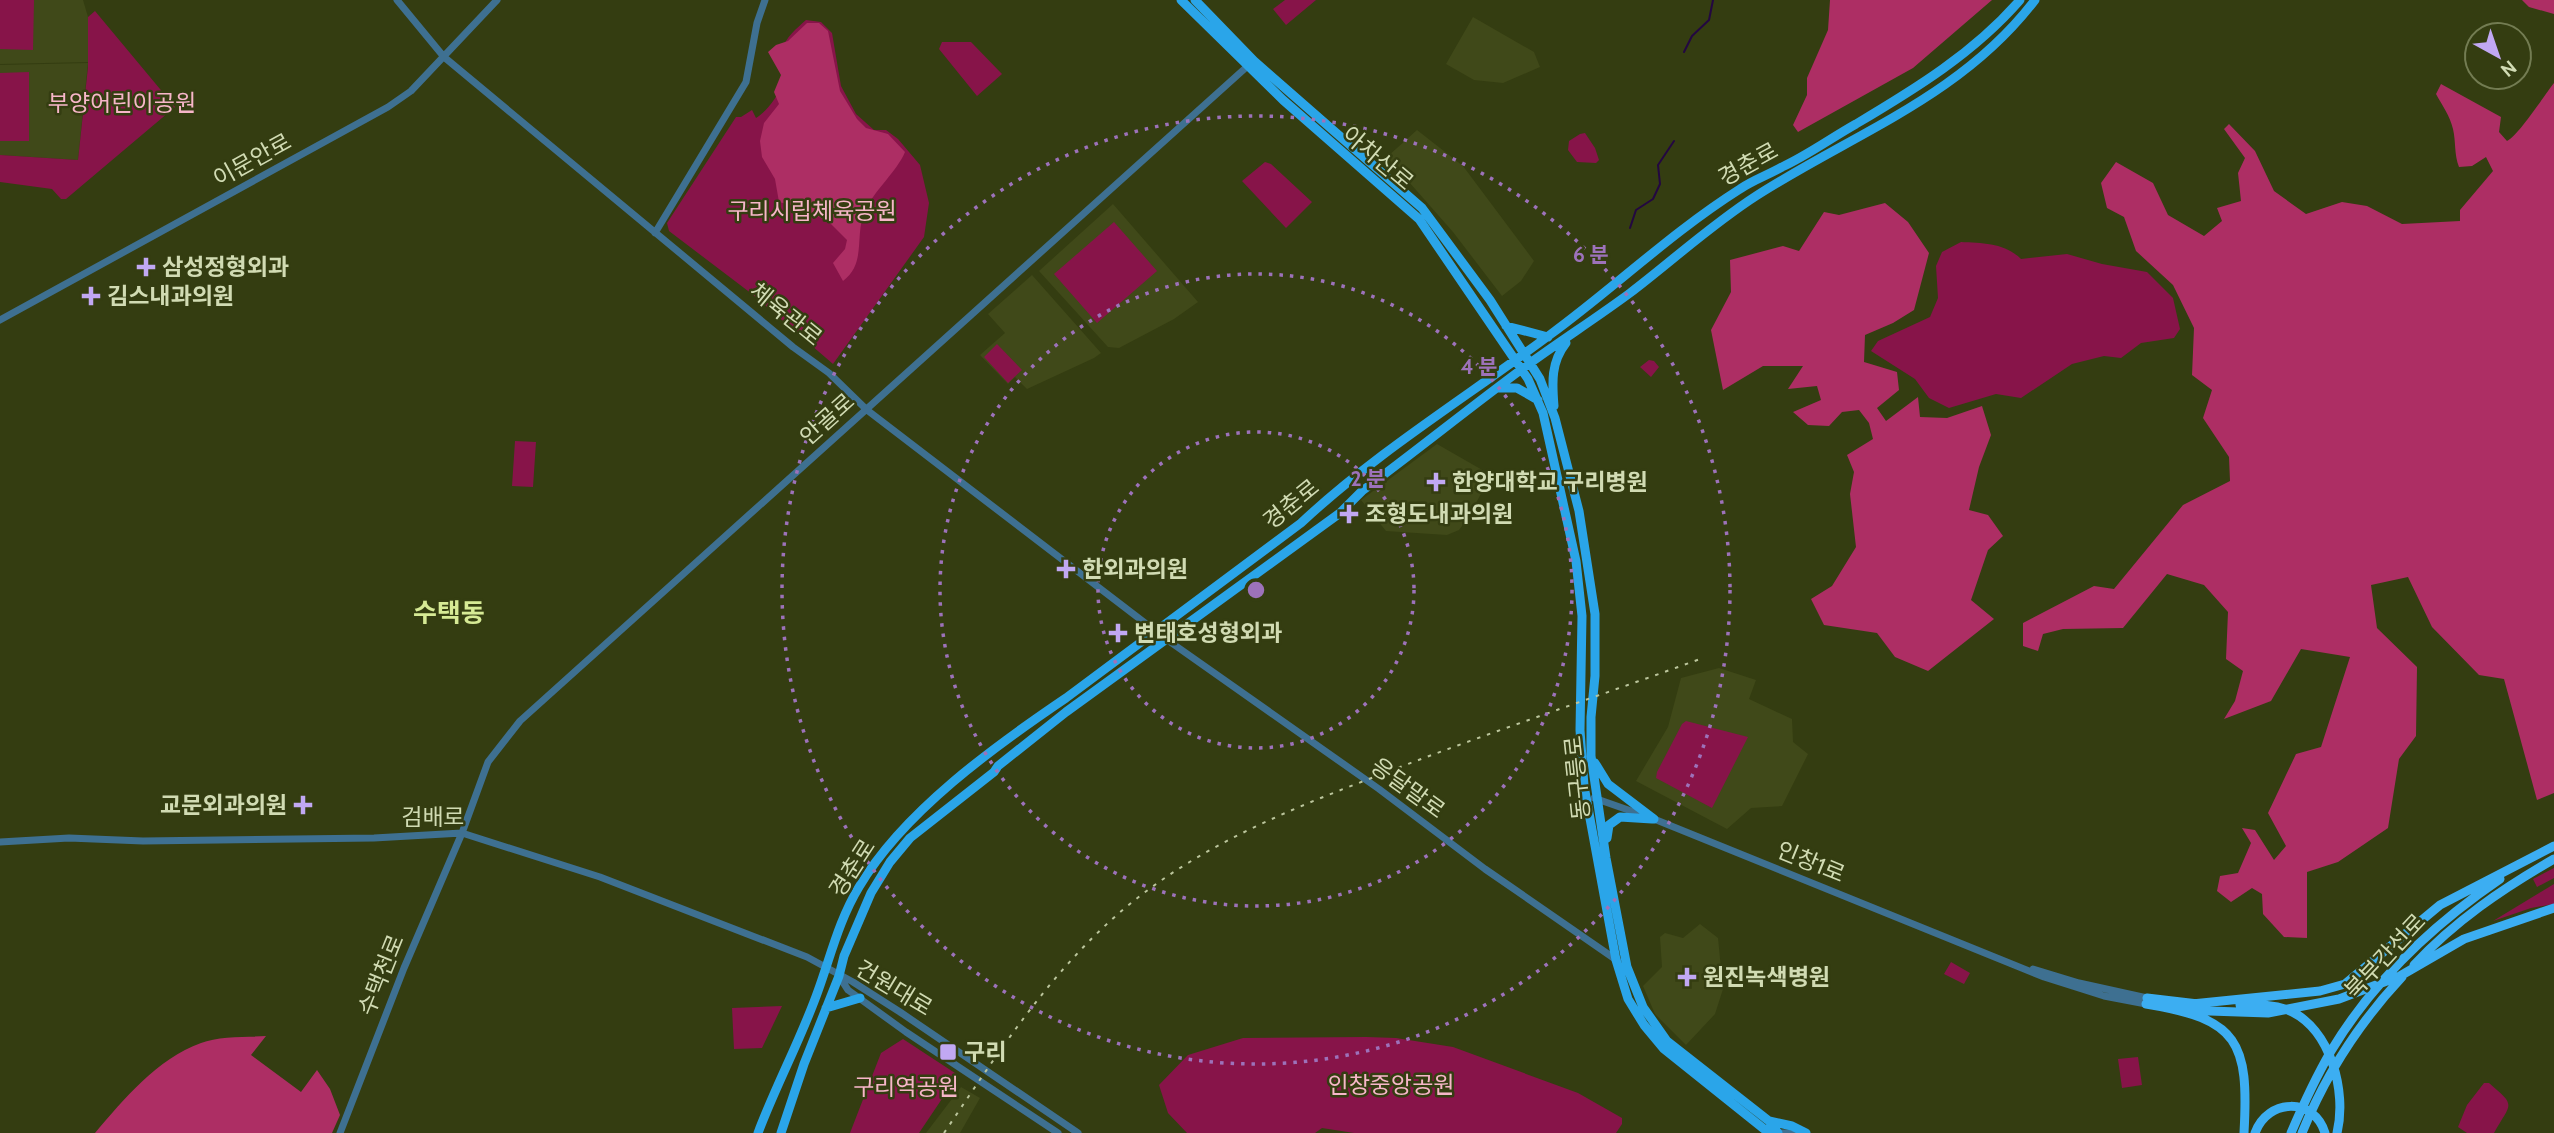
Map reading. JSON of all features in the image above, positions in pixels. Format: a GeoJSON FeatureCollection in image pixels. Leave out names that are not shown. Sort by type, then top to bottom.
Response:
{"type":"FeatureCollection","features":[{"type":"Feature","properties":{"kind":"highway","name":"북부간선로"},"geometry":{"type":"LineString","coordinates":[[2291,1133],[2320,1072],[2353,1019],[2419,942],[2505,876],[2554,847]]}},
{"type":"Feature","properties":{"kind":"highway"},"geometry":{"type":"LineString","coordinates":[[2192,1004],[2320,991],[2345,984],[2440,905],[2554,847]]}},
{"type":"Feature","properties":{"kind":"highway","name":"북부간선로"},"geometry":{"type":"LineString","coordinates":[[2302,1133],[2352,1040],[2381,1001],[2438,938],[2508,885],[2554,859]]}},
{"type":"Feature","properties":{"kind":"highway"},"geometry":{"type":"LineString","coordinates":[[2180,1010],[2268,1013],[2339,999],[2400,976],[2464,939],[2554,908]]}},
{"type":"Feature","properties":{"kind":"highway"},"geometry":{"type":"LineString","coordinates":[[2146,1001],[2266,1005],[2298,1016],[2313,1028],[2323,1044],[2337,1082],[2337,1133]]}},
{"type":"Feature","properties":{"kind":"highway"},"geometry":{"type":"LineString","coordinates":[[2146,1001],[2196,1014],[2219,1027],[2231,1040],[2243,1063],[2246,1091],[2244,1133]]}},
{"type":"Feature","properties":{"kind":"highway"},"geometry":{"type":"LineString","coordinates":[[2255,1133],[2264,1118],[2276,1109],[2289,1105],[2311,1111],[2326,1133]]}},
{"type":"Feature","properties":{"kind":"main road","name":"아차산로"},"geometry":{"type":"LineString","coordinates":[[1181,0],[1419,219],[1515,359],[1526,366]]}},
{"type":"Feature","properties":{"kind":"main road","name":"아차산로"},"geometry":{"type":"LineString","coordinates":[[1195,0],[1250,63],[1422,208],[1490,300],[1524,353],[1526,366]]}},
{"type":"Feature","properties":{"kind":"main road","name":"경춘로"},"geometry":{"type":"LineString","coordinates":[[758,1133],[819,990],[841,922],[860,885],[888,846],[935,799],[1017,732],[1301,523],[1384,454],[1548,337],[1631,273],[1652,251],[1742,187],[1782,167],[1914,90],[1998,25],[2020,0]]}},
{"type":"Feature","properties":{"kind":"main road","name":"경춘로"},"geometry":{"type":"LineString","coordinates":[[781,1133],[857,922],[890,862],[909,838],[1066,712],[1340,513],[1362,491],[1526,366],[1572,336],[1659,271],[1682,249],[1755,197],[1914,106],[1952,81],[2001,39],[2035,0]]}},
{"type":"Feature","properties":{"kind":"main road"},"geometry":{"type":"LineString","coordinates":[[1506,326],[1548,337]]}},
{"type":"Feature","properties":{"kind":"main road"},"geometry":{"type":"LineString","coordinates":[[1555,418],[1553,371],[1559,351],[1572,336]]}},
{"type":"Feature","properties":{"kind":"main road","name":"동구릉로"},"geometry":{"type":"LineString","coordinates":[[1526,366],[1552,450],[1576,561],[1582,616],[1580,730],[1585,795],[1616,960],[1634,1010],[1655,1039],[1682,1064],[1769,1133]]}},
{"type":"Feature","properties":{"kind":"main road","name":"동구릉로"},"geometry":{"type":"LineString","coordinates":[[1526,366],[1540,379],[1555,418],[1579,511],[1595,614],[1591,756],[1606,859],[1627,967],[1643,1007],[1667,1041],[1769,1121],[1778,1133]]}},
{"type":"Feature","properties":{"kind":"main road"},"geometry":{"type":"LineString","coordinates":[[1499,388],[1517,388],[1538,400]]}},
{"type":"Feature","properties":{"kind":"main road"},"geometry":{"type":"LineString","coordinates":[[1591,756],[1608,784],[1654,819]]}},
{"type":"Feature","properties":{"kind":"main road"},"geometry":{"type":"LineString","coordinates":[[1606,859],[1608,830],[1613,821],[1625,815],[1654,819]]}},
{"type":"Feature","properties":{"kind":"main road"},"geometry":{"type":"LineString","coordinates":[[826,1008],[860,998]]}},
{"type":"Feature","properties":{"kind":"main road"},"geometry":{"type":"LineString","coordinates":[[1769,1121],[1792,1126],[1806,1133]]}},
{"type":"Feature","properties":{"kind":"street","name":"체육관로"},"geometry":{"type":"LineString","coordinates":[[397,0],[444,57],[654,233],[793,347],[829,373],[867,409],[1166,639]]}},
{"type":"Feature","properties":{"kind":"street","name":"이문안로"},"geometry":{"type":"LineString","coordinates":[[0,320],[388,107],[411,91],[498,0]]}},
{"type":"Feature","properties":{"kind":"street"},"geometry":{"type":"LineString","coordinates":[[654,233],[746,82],[757,23],[765,0]]}},
{"type":"Feature","properties":{"kind":"street","name":"안골로"},"geometry":{"type":"LineString","coordinates":[[462,833],[488,762],[520,721],[1250,63]]}},
{"type":"Feature","properties":{"kind":"street","name":"응달말로"},"geometry":{"type":"LineString","coordinates":[[1166,639],[1379,789],[1496,877],[1627,967]]}},
{"type":"Feature","properties":{"kind":"street","name":"인창1로"},"geometry":{"type":"LineString","coordinates":[[1585,795],[1654,819],[2075,988],[2146,1001]]}},
{"type":"Feature","properties":{"kind":"street","name":"검배로"},"geometry":{"type":"LineString","coordinates":[[0,842],[69,838],[143,841],[374,838],[462,833],[553,860],[636,890],[804,956],[839,976]]}},
{"type":"Feature","properties":{"kind":"street","name":"수택천로"},"geometry":{"type":"LineString","coordinates":[[340,1133],[404,968],[462,833]]}},
{"type":"Feature","properties":{"kind":"street","name":"건원대로"},"geometry":{"type":"LineString","coordinates":[[839,976],[848,990],[1058,1133]]}},
{"type":"Feature","properties":{"kind":"street","name":"건원대로"},"geometry":{"type":"LineString","coordinates":[[839,976],[900,1012],[1078,1133]]}},
{"type":"Feature","properties":{"kind":"street"},"geometry":{"type":"LineString","coordinates":[[1778,1133],[1800,1133]]}},
{"type":"Feature","properties":{"kind":"shaded area"},"geometry":{"type":"Polygon","coordinates":[[[0,0],[83,0],[88,17],[89,62],[0,64],[0,0]]]}},
{"type":"Feature","properties":{"kind":"shaded area"},"geometry":{"type":"Polygon","coordinates":[[[1473,17],[1534,52],[1540,67],[1503,83],[1474,80],[1446,64],[1473,17]]]}},
{"type":"Feature","properties":{"kind":"shaded area"},"geometry":{"type":"Polygon","coordinates":[[[88,63],[78,160],[0,155],[0,65],[88,63]]]}},
{"type":"Feature","properties":{"kind":"shaded area"},"geometry":{"type":"Polygon","coordinates":[[[1417,130],[1463,166],[1534,261],[1521,281],[1502,296],[1453,232],[1387,157],[1417,130]]]}},
{"type":"Feature","properties":{"kind":"shaded area"},"geometry":{"type":"Polygon","coordinates":[[[1113,204],[1198,302],[1174,319],[1119,348],[1108,347],[1039,271],[1113,204]]]}},
{"type":"Feature","properties":{"kind":"shaded area"},"geometry":{"type":"Polygon","coordinates":[[[1032,275],[1101,353],[1027,389],[1015,377],[1008,384],[980,355],[1005,333],[988,314],[1032,275]]]}},
{"type":"Feature","properties":{"kind":"shaded area","name":"한양대학교 구리병원"},"geometry":{"type":"Polygon","coordinates":[[[1437,444],[1491,475],[1468,518],[1459,530],[1447,535],[1386,531],[1361,500],[1437,444]]]}},
{"type":"Feature","properties":{"kind":"shaded area"},"geometry":{"type":"Polygon","coordinates":[[[1719,668],[1756,680],[1749,699],[1792,719],[1793,742],[1808,754],[1782,806],[1751,808],[1727,829],[1636,781],[1668,727],[1681,678],[1719,668]]]}},
{"type":"Feature","properties":{"kind":"shaded area","name":"원진녹색병원"},"geometry":{"type":"Polygon","coordinates":[[[1700,924],[1718,938],[1723,989],[1715,1014],[1686,1045],[1655,1014],[1643,986],[1662,967],[1660,937],[1665,933],[1683,938],[1700,924]]]}},
{"type":"Feature","properties":{"kind":"shaded area"},"geometry":{"type":"Polygon","coordinates":[[[961,1087],[980,1098],[960,1133],[926,1133],[961,1087]]]}},
{"type":"Feature","properties":{"kind":"green space"},"geometry":{"type":"Polygon","coordinates":[[[0,0],[34,0],[33,50],[0,49],[0,0]]]}},
{"type":"Feature","properties":{"kind":"green space"},"geometry":{"type":"Polygon","coordinates":[[[1285,0],[1316,0],[1286,25],[1273,9],[1285,0]]]}},
{"type":"Feature","properties":{"kind":"green space"},"geometry":{"type":"Polygon","coordinates":[[[1830,0],[1992,0],[1913,68],[1798,132],[1793,125],[1807,95],[1807,78],[1828,30],[1830,0]]]}},
{"type":"Feature","properties":{"kind":"green space"},"geometry":{"type":"Polygon","coordinates":[[[2522,0],[2554,0],[2554,14],[2529,7],[2522,0]]]}},
{"type":"Feature","properties":{"kind":"green space","name":"부양어린이공원"},"geometry":{"type":"Polygon","coordinates":[[[95,11],[175,107],[66,199],[61,199],[52,189],[0,182],[0,155],[78,160],[88,67],[88,17],[95,11]]]}},
{"type":"Feature","properties":{"kind":"green space","name":"구리시립체육공원"},"geometry":{"type":"Polygon","coordinates":[[[806,20],[821,22],[832,33],[841,86],[856,114],[874,130],[886,130],[898,139],[920,165],[929,203],[924,237],[833,364],[752,294],[669,231],[667,223],[736,117],[752,110],[756,118],[775,98],[782,83],[782,50],[786,41],[806,20]]]}},
{"type":"Feature","properties":{"kind":"green space"},"geometry":{"type":"Polygon","coordinates":[[[807,23],[819,23],[828,31],[840,91],[857,119],[866,128],[888,134],[905,152],[865,211],[858,257],[850,274],[843,281],[833,263],[845,249],[847,240],[831,224],[804,208],[779,202],[775,179],[762,157],[760,141],[764,123],[779,104],[774,92],[781,75],[768,52],[776,45],[788,41],[807,23]]]}},
{"type":"Feature","properties":{"kind":"green space"},"geometry":{"type":"Polygon","coordinates":[[[942,42],[971,42],[1002,74],[977,96],[939,49],[942,42]]]}},
{"type":"Feature","properties":{"kind":"green space"},"geometry":{"type":"Polygon","coordinates":[[[29,72],[29,141],[0,141],[0,73],[29,72]]]}},
{"type":"Feature","properties":{"kind":"green space"},"geometry":{"type":"Polygon","coordinates":[[[2554,83],[2554,793],[2537,800],[2504,679],[2479,675],[2432,627],[2408,577],[2371,585],[2377,628],[2417,667],[2416,736],[2399,759],[2388,828],[2338,862],[2307,872],[2307,938],[2284,937],[2263,914],[2262,894],[2252,888],[2231,902],[2217,891],[2220,876],[2238,873],[2251,843],[2242,828],[2255,830],[2274,860],[2286,846],[2268,813],[2296,754],[2321,747],[2350,657],[2301,649],[2271,701],[2224,719],[2235,701],[2243,671],[2226,659],[2228,612],[2204,585],[2167,574],[2123,628],[2063,629],[2043,634],[2038,651],[2023,646],[2023,623],[2094,586],[2114,589],[2183,505],[2230,481],[2229,457],[2203,418],[2212,390],[2192,375],[2194,328],[2173,285],[2136,251],[2124,217],[2107,208],[2101,183],[2116,162],[2153,183],[2168,215],[2204,236],[2222,221],[2217,208],[2241,201],[2238,173],[2245,158],[2224,129],[2229,124],[2255,151],[2274,191],[2306,214],[2342,202],[2367,206],[2402,224],[2460,221],[2460,210],[2493,171],[2486,157],[2472,166],[2459,167],[2452,124],[2436,94],[2441,84],[2501,117],[2499,132],[2507,141],[2524,124],[2554,83]]]}},
{"type":"Feature","properties":{"kind":"green space"},"geometry":{"type":"Polygon","coordinates":[[[1585,133],[1595,148],[1599,160],[1596,163],[1577,162],[1568,150],[1569,141],[1585,133]]]}},
{"type":"Feature","properties":{"kind":"green space"},"geometry":{"type":"Polygon","coordinates":[[[1265,162],[1271,164],[1312,202],[1286,228],[1242,181],[1265,162]]]}},
{"type":"Feature","properties":{"kind":"green space"},"geometry":{"type":"Polygon","coordinates":[[[1885,203],[1908,222],[1929,253],[1914,310],[1865,335],[1864,362],[1897,372],[1899,390],[1877,408],[1886,421],[1918,397],[1920,417],[1947,418],[1982,406],[1991,435],[1979,467],[1969,510],[1988,515],[2003,536],[1988,550],[1971,600],[1994,619],[1928,671],[1895,657],[1877,633],[1824,625],[1811,599],[1832,586],[1856,547],[1850,494],[1854,472],[1847,455],[1873,439],[1869,423],[1859,410],[1842,412],[1829,426],[1808,425],[1793,412],[1821,400],[1817,386],[1788,389],[1803,366],[1763,366],[1723,390],[1711,330],[1731,292],[1730,260],[1783,246],[1799,251],[1824,212],[1839,215],[1885,203]]]}},
{"type":"Feature","properties":{"kind":"green space"},"geometry":{"type":"Polygon","coordinates":[[[1114,222],[1157,271],[1097,323],[1054,274],[1114,222]]]}},
{"type":"Feature","properties":{"kind":"green space"},"geometry":{"type":"Polygon","coordinates":[[[1961,242],[2001,247],[2021,259],[2067,254],[2147,272],[2173,298],[2180,329],[2174,338],[2141,343],[2121,358],[2104,356],[2072,364],[2021,398],[1996,394],[1949,408],[1929,398],[1915,379],[1871,351],[1878,341],[1930,317],[1938,298],[1936,266],[1942,252],[1961,242]]]}},
{"type":"Feature","properties":{"kind":"green space"},"geometry":{"type":"Polygon","coordinates":[[[997,344],[1022,370],[1008,383],[984,357],[997,344]]]}},
{"type":"Feature","properties":{"kind":"green space"},"geometry":{"type":"Polygon","coordinates":[[[1649,360],[1659,367],[1651,377],[1640,367],[1649,360]]]}},
{"type":"Feature","properties":{"kind":"green space"},"geometry":{"type":"Polygon","coordinates":[[[515,441],[536,442],[533,487],[512,486],[515,441]]]}},
{"type":"Feature","properties":{"kind":"green space"},"geometry":{"type":"Polygon","coordinates":[[[1686,721],[1748,737],[1712,808],[1656,778],[1682,724],[1686,721]]]}},
{"type":"Feature","properties":{"kind":"green space"},"geometry":{"type":"Polygon","coordinates":[[[2554,868],[2554,878],[2537,887],[2533,879],[2554,868]]]}},
{"type":"Feature","properties":{"kind":"green space"},"geometry":{"type":"Polygon","coordinates":[[[2554,884],[2554,904],[2531,908],[2493,921],[2554,884]]]}},
{"type":"Feature","properties":{"kind":"green space"},"geometry":{"type":"Polygon","coordinates":[[[1951,962],[1970,973],[1964,984],[1944,974],[1951,962]]]}},
{"type":"Feature","properties":{"kind":"green space"},"geometry":{"type":"Polygon","coordinates":[[[782,1006],[762,1048],[734,1049],[732,1008],[782,1006]]]}},
{"type":"Feature","properties":{"kind":"green space"},"geometry":{"type":"Polygon","coordinates":[[[266,1036],[251,1055],[301,1092],[317,1070],[330,1089],[340,1115],[332,1133],[95,1133],[142,1081],[185,1050],[216,1039],[266,1036]]]}},
{"type":"Feature","properties":{"kind":"green space","name":"인창중앙공원"},"geometry":{"type":"Polygon","coordinates":[[[1243,1038],[1396,1038],[1453,1047],[1578,1093],[1622,1118],[1622,1124],[1616,1133],[1354,1133],[1322,1128],[1315,1133],[1187,1133],[1168,1113],[1159,1085],[1188,1055],[1243,1038]]]}},
{"type":"Feature","properties":{"kind":"green space","name":"구리역공원"},"geometry":{"type":"Polygon","coordinates":[[[903,1039],[958,1075],[919,1133],[850,1133],[881,1053],[903,1039]]]}},
{"type":"Feature","properties":{"kind":"green space"},"geometry":{"type":"Polygon","coordinates":[[[2138,1057],[2142,1085],[2122,1088],[2118,1059],[2138,1057]]]}},
{"type":"Feature","properties":{"kind":"green space"},"geometry":{"type":"Polygon","coordinates":[[[2484,1083],[2489,1083],[2504,1097],[2507,1110],[2494,1133],[2467,1133],[2458,1127],[2467,1105],[2484,1083]]]}},
{"type":"Feature","properties":{"kind":"waterway"},"geometry":{"type":"LineString","coordinates":[[1684,52],[1692,36],[1709,20],[1713,0]]}},
{"type":"Feature","properties":{"kind":"waterway"},"geometry":{"type":"LineString","coordinates":[[1630,228],[1636,210],[1653,199],[1660,184],[1658,165],[1674,141]]}},
{"type":"Feature","properties":{"kind":"railway"},"geometry":{"type":"LineString","coordinates":[[944,1133],[1024,1018],[1068,964],[1118,914],[1179,869],[1277,816],[1461,744],[1700,659]]}},
{"type":"Feature","properties":{"kind":"place","name":"삼성정형외과"},"geometry":{"type":"Point","coordinates":[146,267]}},
{"type":"Feature","properties":{"kind":"place","name":"김스내과의원"},"geometry":{"type":"Point","coordinates":[91,296]}},
{"type":"Feature","properties":{"kind":"place","name":"한양대학교 구리병원"},"geometry":{"type":"Point","coordinates":[1436,482]}},
{"type":"Feature","properties":{"kind":"place","name":"조형도내과의원"},"geometry":{"type":"Point","coordinates":[1349,514]}},
{"type":"Feature","properties":{"kind":"place","name":"한외과의원"},"geometry":{"type":"Point","coordinates":[1066,569]}},
{"type":"Feature","properties":{"kind":"place","name":"변태호성형외과"},"geometry":{"type":"Point","coordinates":[1118,633]}},
{"type":"Feature","properties":{"kind":"place","name":"교문외과의원"},"geometry":{"type":"Point","coordinates":[303,805]}},
{"type":"Feature","properties":{"kind":"place","name":"원진녹색병원"},"geometry":{"type":"Point","coordinates":[1687,977]}},
{"type":"Feature","properties":{"kind":"place","name":"구리"},"geometry":{"type":"Point","coordinates":[948,1052]}},
{"type":"Feature","properties":{"kind":"district","name":"수택동"},"geometry":{"type":"Point","coordinates":[449,613]}}]}
